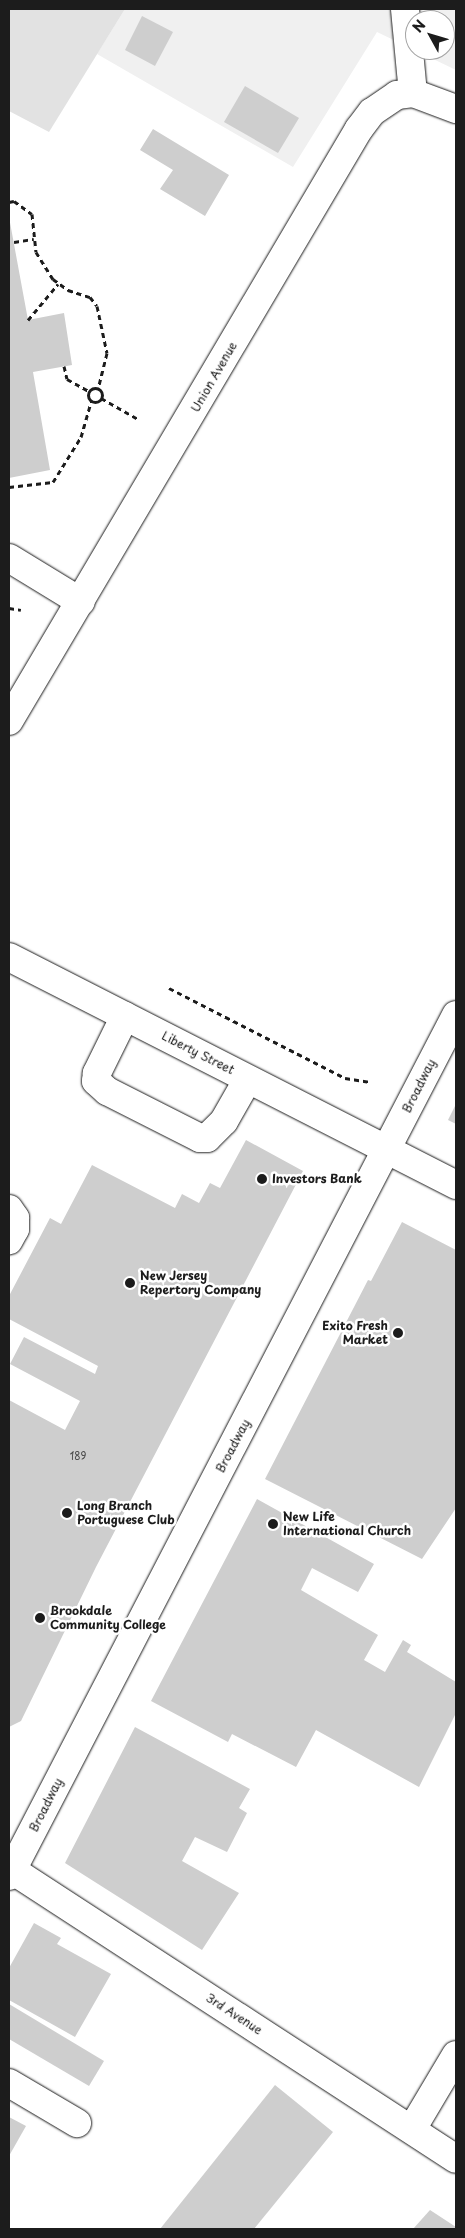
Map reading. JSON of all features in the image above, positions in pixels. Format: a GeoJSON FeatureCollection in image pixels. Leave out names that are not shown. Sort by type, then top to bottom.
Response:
{"type":"FeatureCollection","features":[{"type":"Feature","properties":{"kind":"street"},"geometry":{"type":"LineString","coordinates":[[405,9],[413,93],[456,109]]}},
{"type":"Feature","properties":{"kind":"street","name":"Union Avenue"},"geometry":{"type":"LineString","coordinates":[[9,721],[359,129],[372,112],[386,101],[413,93]]}},
{"type":"Feature","properties":{"kind":"street"},"geometry":{"type":"LineString","coordinates":[[9,558],[81,602]]}},
{"type":"Feature","properties":{"kind":"street","name":"Liberty Street"},"geometry":{"type":"LineString","coordinates":[[9,957],[456,1185]]}},
{"type":"Feature","properties":{"kind":"street","name":"Broadway"},"geometry":{"type":"LineString","coordinates":[[10,1872],[456,1015]]}},
{"type":"Feature","properties":{"kind":"street"},"geometry":{"type":"LineString","coordinates":[[125,1016],[97,1073],[100,1088],[200,1138],[214,1133],[248,1079]]}},
{"type":"Feature","properties":{"kind":"street"},"geometry":{"type":"LineString","coordinates":[[9,1209],[15,1218],[15,1229],[9,1240]]}},
{"type":"Feature","properties":{"kind":"street","name":"3rd Avenue"},"geometry":{"type":"LineString","coordinates":[[10,1872],[456,2159]]}},
{"type":"Feature","properties":{"kind":"street"},"geometry":{"type":"LineString","coordinates":[[412,2129],[456,2054]]}},
{"type":"Feature","properties":{"kind":"street"},"geometry":{"type":"LineString","coordinates":[[9,2083],[77,2123]]}},
{"type":"Feature","properties":{"kind":"path"},"geometry":{"type":"LineString","coordinates":[[9,202],[14,201],[32,214],[36,225],[34,240],[40,262],[58,284],[90,297],[97,306],[107,353],[98,388],[101,398],[138,419]]}},
{"type":"Feature","properties":{"kind":"path"},"geometry":{"type":"LineString","coordinates":[[14,242],[34,240]]}},
{"type":"Feature","properties":{"kind":"path"},"geometry":{"type":"LineString","coordinates":[[28,320],[58,284]]}},
{"type":"Feature","properties":{"kind":"path"},"geometry":{"type":"LineString","coordinates":[[64,366],[67,379],[89,391],[98,388]]}},
{"type":"Feature","properties":{"kind":"path"},"geometry":{"type":"LineString","coordinates":[[9,487],[53,482],[81,437],[91,401],[89,391]]}},
{"type":"Feature","properties":{"kind":"path"},"geometry":{"type":"LineString","coordinates":[[91,401],[101,398]]}},
{"type":"Feature","properties":{"kind":"path"},"geometry":{"type":"LineString","coordinates":[[9,608],[21,610]]}},
{"type":"Feature","properties":{"kind":"path"},"geometry":{"type":"LineString","coordinates":[[169,988],[345,1078],[370,1082]]}},
{"type":"Feature","properties":{"kind":"shaded area"},"geometry":{"type":"Polygon","coordinates":[[[9,9],[125,9],[49,132],[9,111],[9,9]]]}},
{"type":"Feature","properties":{"kind":"shaded area"},"geometry":{"type":"Polygon","coordinates":[[[125,9],[456,9],[456,70],[435,60],[455,60],[455,10],[405,10],[405,45],[377,32],[293,167],[97,54],[125,9]]]}},
{"type":"Feature","properties":{"kind":"building"},"geometry":{"type":"Polygon","coordinates":[[[142,16],[173,32],[155,66],[125,50],[142,16]]]}},
{"type":"Feature","properties":{"kind":"building"},"geometry":{"type":"Polygon","coordinates":[[[245,86],[299,118],[278,153],[224,122],[245,86]]]}},
{"type":"Feature","properties":{"kind":"building"},"geometry":{"type":"Polygon","coordinates":[[[153,129],[229,175],[205,216],[160,189],[173,170],[140,150],[153,129]]]}},
{"type":"Feature","properties":{"kind":"building"},"geometry":{"type":"Polygon","coordinates":[[[9,217],[28,320],[64,313],[72,365],[33,372],[50,470],[9,478],[9,217]]]}},
{"type":"Feature","properties":{"kind":"building"},"geometry":{"type":"Polygon","coordinates":[[[456,1104],[456,1124],[448,1120],[456,1104]]]}},
{"type":"Feature","properties":{"kind":"building"},"geometry":{"type":"Polygon","coordinates":[[[246,1140],[303,1171],[96,1567],[21,1721],[9,1727],[9,1400],[65,1430],[80,1401],[10,1364],[24,1337],[95,1374],[98,1366],[9,1319],[9,1296],[50,1218],[61,1224],[92,1165],[175,1208],[182,1194],[199,1203],[210,1183],[220,1188],[246,1140]]]}},
{"type":"Feature","properties":{"kind":"building"},"geometry":{"type":"Polygon","coordinates":[[[402,1222],[456,1250],[456,1508],[422,1559],[265,1479],[368,1280],[371,1281],[402,1222]]]}},
{"type":"Feature","properties":{"kind":"building"},"geometry":{"type":"Polygon","coordinates":[[[257,1499],[374,1564],[358,1592],[312,1568],[301,1590],[378,1635],[364,1660],[385,1672],[403,1640],[411,1645],[407,1652],[456,1682],[456,1713],[419,1787],[316,1730],[296,1767],[232,1734],[228,1742],[151,1701],[257,1499]]]}},
{"type":"Feature","properties":{"kind":"building"},"geometry":{"type":"Polygon","coordinates":[[[135,1727],[250,1789],[239,1808],[247,1813],[227,1852],[195,1837],[182,1861],[239,1893],[202,1950],[65,1863],[135,1727]]]}},
{"type":"Feature","properties":{"kind":"building"},"geometry":{"type":"Polygon","coordinates":[[[34,1923],[61,1938],[57,1944],[111,1974],[75,2037],[9,2000],[9,1968],[34,1923]]]}},
{"type":"Feature","properties":{"kind":"building"},"geometry":{"type":"Polygon","coordinates":[[[9,2004],[104,2061],[89,2086],[9,2039],[9,2004]]]}},
{"type":"Feature","properties":{"kind":"building"},"geometry":{"type":"Polygon","coordinates":[[[275,2085],[333,2132],[254,2229],[160,2229],[275,2085]]]}},
{"type":"Feature","properties":{"kind":"building"},"geometry":{"type":"Polygon","coordinates":[[[9,2117],[26,2126],[9,2156],[9,2117]]]}},
{"type":"Feature","properties":{"kind":"building"},"geometry":{"type":"Polygon","coordinates":[[[430,2210],[456,2227],[456,2229],[413,2229],[430,2210]]]}},
{"type":"Feature","properties":{"kind":"place","name":"Investors Bank"},"geometry":{"type":"Point","coordinates":[262,1179]}},
{"type":"Feature","properties":{"kind":"place","name":"New Jersey Repertory Company"},"geometry":{"type":"Point","coordinates":[130,1283]}},
{"type":"Feature","properties":{"kind":"place","name":"Exito Fresh Market"},"geometry":{"type":"Point","coordinates":[398,1333]}},
{"type":"Feature","properties":{"kind":"place","name":"Long Branch Portuguese Club"},"geometry":{"type":"Point","coordinates":[67,1513]}},
{"type":"Feature","properties":{"kind":"place","name":"New Life International Church"},"geometry":{"type":"Point","coordinates":[273,1524]}},
{"type":"Feature","properties":{"kind":"place","name":"Brookdale Community College"},"geometry":{"type":"Point","coordinates":[40,1618]}}]}
